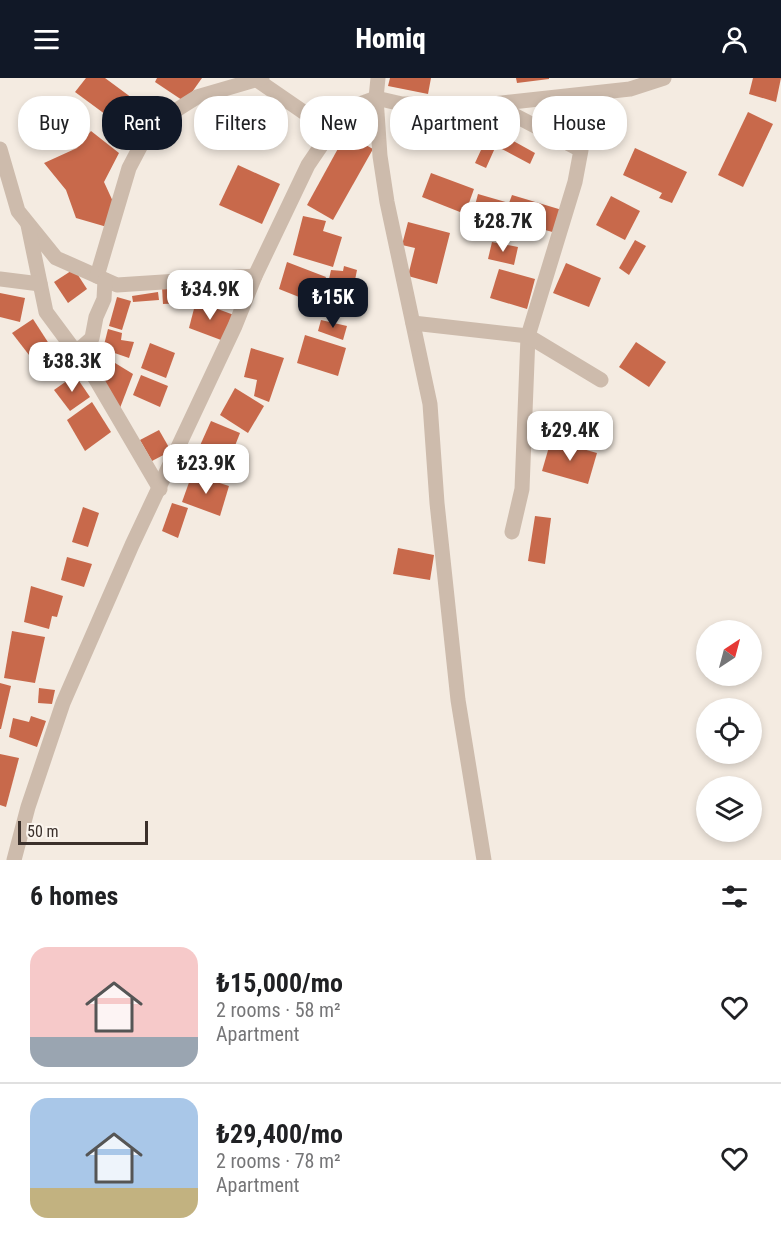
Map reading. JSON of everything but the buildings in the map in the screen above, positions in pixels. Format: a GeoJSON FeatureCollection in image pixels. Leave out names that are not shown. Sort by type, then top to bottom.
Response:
{"type":"FeatureCollection","features":[{"type":"Feature","properties":{"kind":"street"},"geometry":{"type":"LineString","coordinates":[[376,96],[378,78]]}},
{"type":"Feature","properties":{"kind":"street"},"geometry":{"type":"LineString","coordinates":[[520,101],[630,89],[664,78]]}},
{"type":"Feature","properties":{"kind":"street"},"geometry":{"type":"LineString","coordinates":[[74,350],[82,347],[92,338],[96,317],[104,299],[101,278],[129,168],[152,126],[198,97],[260,79],[300,108]]}},
{"type":"Feature","properties":{"kind":"street"},"geometry":{"type":"LineString","coordinates":[[512,532],[522,489],[528,336],[575,182],[581,150],[520,118]]}},
{"type":"Feature","properties":{"kind":"street"},"geometry":{"type":"LineString","coordinates":[[378,121],[383,179],[430,404],[437,502],[458,700],[484,860]]}},
{"type":"Feature","properties":{"kind":"street"},"geometry":{"type":"LineString","coordinates":[[0,149],[18,211],[56,258],[117,285],[255,276]]}},
{"type":"Feature","properties":{"kind":"street"},"geometry":{"type":"LineString","coordinates":[[14,860],[28,807],[63,703],[132,545],[235,326],[255,276],[308,165],[319,150]]}},
{"type":"Feature","properties":{"kind":"street"},"geometry":{"type":"LineString","coordinates":[[27,222],[46,312],[95,378],[160,489]]}},
{"type":"Feature","properties":{"kind":"street"},"geometry":{"type":"LineString","coordinates":[[0,279],[40,284]]}},
{"type":"Feature","properties":{"kind":"street"},"geometry":{"type":"LineString","coordinates":[[412,322],[528,336],[601,380]]}}]}
